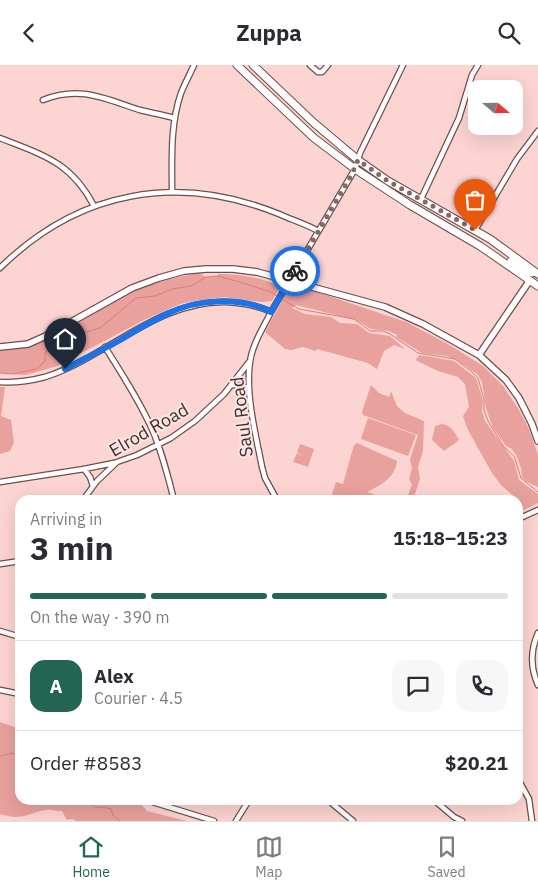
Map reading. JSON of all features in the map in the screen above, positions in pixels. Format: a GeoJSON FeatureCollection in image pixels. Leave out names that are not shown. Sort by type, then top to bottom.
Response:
{"type":"FeatureCollection","features":[{"type":"Feature","properties":{"kind":"main road"},"geometry":{"type":"LineString","coordinates":[[237,65],[314,138],[355,169],[380,187],[501,259],[538,286]]}},
{"type":"Feature","properties":{"kind":"main road"},"geometry":{"type":"LineString","coordinates":[[253,65],[314,123],[358,160],[388,181],[475,230],[537,273]]}},
{"type":"Feature","properties":{"kind":"main road"},"geometry":{"type":"LineString","coordinates":[[501,259],[510,260],[526,271],[537,273]]}},
{"type":"Feature","properties":{"kind":"main road"},"geometry":{"type":"LineString","coordinates":[[530,280],[537,273]]}},
{"type":"Feature","properties":{"kind":"street"},"geometry":{"type":"LineString","coordinates":[[172,192],[174,118],[182,91],[194,65]]}},
{"type":"Feature","properties":{"kind":"street"},"geometry":{"type":"LineString","coordinates":[[310,65],[318,72],[322,72],[328,65]]}},
{"type":"Feature","properties":{"kind":"street","name":"Saul Road"},"geometry":{"type":"LineString","coordinates":[[274,495],[265,478],[262,467],[249,389],[250,361],[259,336],[271,312],[355,169],[402,65]]}},
{"type":"Feature","properties":{"kind":"street"},"geometry":{"type":"LineString","coordinates":[[421,199],[460,118],[472,75],[478,65]]}},
{"type":"Feature","properties":{"kind":"street"},"geometry":{"type":"LineString","coordinates":[[43,100],[68,93],[92,94],[174,118]]}},
{"type":"Feature","properties":{"kind":"street"},"geometry":{"type":"LineString","coordinates":[[475,230],[517,159],[538,131]]}},
{"type":"Feature","properties":{"kind":"street"},"geometry":{"type":"LineString","coordinates":[[0,138],[44,155],[64,167],[79,182],[94,206]]}},
{"type":"Feature","properties":{"kind":"street"},"geometry":{"type":"LineString","coordinates":[[0,268],[36,237],[63,220],[94,206],[132,196],[172,192],[230,198],[263,208],[318,231]]}},
{"type":"Feature","properties":{"kind":"street"},"geometry":{"type":"LineString","coordinates":[[0,347],[28,344],[48,335],[132,288],[159,278],[184,271],[206,269],[233,269],[257,272],[386,307],[423,324],[478,355],[506,380],[519,398],[530,419],[538,441]]}},
{"type":"Feature","properties":{"kind":"street"},"geometry":{"type":"LineString","coordinates":[[478,355],[530,280]]}},
{"type":"Feature","properties":{"kind":"street"},"geometry":{"type":"LineString","coordinates":[[0,382],[17,383],[65,369],[167,313],[197,304],[213,302],[237,303],[261,307],[271,312]]}},
{"type":"Feature","properties":{"kind":"street"},"geometry":{"type":"LineString","coordinates":[[106,347],[141,406],[158,444],[173,495]]}},
{"type":"Feature","properties":{"kind":"street","name":"Elrod Road"},"geometry":{"type":"LineString","coordinates":[[86,495],[93,485],[116,462],[137,455],[195,421],[231,385],[250,361]]}},
{"type":"Feature","properties":{"kind":"street"},"geometry":{"type":"LineString","coordinates":[[231,385],[240,385],[249,389]]}},
{"type":"Feature","properties":{"kind":"street"},"geometry":{"type":"LineString","coordinates":[[0,482],[116,462]]}},
{"type":"Feature","properties":{"kind":"street"},"geometry":{"type":"LineString","coordinates":[[84,469],[93,485]]}},
{"type":"Feature","properties":{"kind":"street"},"geometry":{"type":"LineString","coordinates":[[523,517],[538,510]]}},
{"type":"Feature","properties":{"kind":"street"},"geometry":{"type":"LineString","coordinates":[[0,564],[15,562]]}},
{"type":"Feature","properties":{"kind":"street"},"geometry":{"type":"LineString","coordinates":[[0,631],[15,636]]}},
{"type":"Feature","properties":{"kind":"street"},"geometry":{"type":"LineString","coordinates":[[538,633],[533,648],[532,661],[538,685]]}},
{"type":"Feature","properties":{"kind":"street"},"geometry":{"type":"LineString","coordinates":[[0,690],[15,693]]}},
{"type":"Feature","properties":{"kind":"street"},"geometry":{"type":"LineString","coordinates":[[523,788],[529,799],[532,821]]}},
{"type":"Feature","properties":{"kind":"street"},"geometry":{"type":"LineString","coordinates":[[162,805],[214,821]]}},
{"type":"Feature","properties":{"kind":"street"},"geometry":{"type":"LineString","coordinates":[[236,821],[246,805]]}},
{"type":"Feature","properties":{"kind":"street"},"geometry":{"type":"LineString","coordinates":[[334,805],[353,821]]}},
{"type":"Feature","properties":{"kind":"street"},"geometry":{"type":"LineString","coordinates":[[440,805],[462,821]]}},
{"type":"Feature","properties":{"kind":"shaded area"},"geometry":{"type":"Polygon","coordinates":[[[199,273],[206,277],[218,276],[218,274],[250,277],[280,287],[272,301],[262,302],[225,297],[180,304],[144,320],[57,366],[26,375],[0,373],[0,351],[18,348],[52,337],[141,288],[199,273]]]}},
{"type":"Feature","properties":{"kind":"shaded area"},"geometry":{"type":"Polygon","coordinates":[[[294,286],[406,322],[448,344],[483,366],[503,386],[529,429],[538,455],[538,487],[527,482],[522,477],[516,455],[512,449],[506,446],[493,428],[486,408],[482,382],[478,375],[457,360],[446,356],[422,353],[389,331],[371,329],[356,320],[296,305],[292,308],[305,314],[331,317],[340,323],[357,324],[369,333],[390,336],[405,349],[394,345],[384,351],[377,369],[368,363],[317,349],[316,351],[303,347],[291,350],[285,349],[265,332],[285,295],[294,286]]]}},
{"type":"Feature","properties":{"kind":"shaded area"},"geometry":{"type":"Polygon","coordinates":[[[420,355],[454,361],[476,378],[483,401],[482,411],[485,421],[514,461],[519,480],[538,494],[538,503],[523,510],[523,495],[512,495],[501,485],[492,473],[468,430],[463,416],[469,407],[465,384],[458,377],[438,371],[415,360],[420,355]]]}},
{"type":"Feature","properties":{"kind":"shaded area"},"geometry":{"type":"Polygon","coordinates":[[[371,385],[379,393],[389,397],[391,391],[397,406],[405,413],[424,421],[423,451],[418,467],[420,479],[415,495],[408,495],[412,485],[409,479],[412,468],[410,459],[418,435],[363,415],[362,412],[371,385]]]}},
{"type":"Feature","properties":{"kind":"shaded area"},"geometry":{"type":"Polygon","coordinates":[[[0,387],[5,387],[1,416],[11,420],[14,442],[10,451],[0,454],[0,387]]]}},
{"type":"Feature","properties":{"kind":"shaded area"},"geometry":{"type":"Polygon","coordinates":[[[368,418],[416,435],[408,456],[361,439],[368,418]]]}},
{"type":"Feature","properties":{"kind":"shaded area"},"geometry":{"type":"Polygon","coordinates":[[[442,424],[452,429],[459,440],[444,451],[432,440],[435,426],[442,424]]]}},
{"type":"Feature","properties":{"kind":"shaded area"},"geometry":{"type":"Polygon","coordinates":[[[357,443],[397,461],[396,467],[382,484],[367,492],[376,495],[332,495],[336,482],[343,484],[354,445],[357,443]]]}},
{"type":"Feature","properties":{"kind":"shaded area"},"geometry":{"type":"Polygon","coordinates":[[[300,444],[314,449],[308,467],[293,462],[297,453],[304,456],[297,452],[300,444]]]}},
{"type":"Feature","properties":{"kind":"shaded area"},"geometry":{"type":"Polygon","coordinates":[[[0,722],[15,727],[15,805],[142,805],[147,811],[187,821],[76,821],[72,819],[67,820],[62,811],[49,810],[19,817],[0,814],[0,722]]]}},
{"type":"Feature","properties":{"kind":"waterway"},"geometry":{"type":"LineString","coordinates":[[0,373],[14,374],[36,369],[45,361],[47,350],[69,337],[100,328],[136,298],[155,296],[172,289],[191,286],[206,277],[218,276],[271,292],[278,297]]}},
{"type":"Feature","properties":{"kind":"waterway"},"geometry":{"type":"LineString","coordinates":[[281,299],[299,309],[354,319],[370,331],[383,331],[390,334],[418,353],[455,359],[478,378],[488,421],[504,447],[514,456],[521,478],[538,492]]}},
{"type":"Feature","properties":{"kind":"waterway"},"geometry":{"type":"LineString","coordinates":[[0,756],[15,754]]}},
{"type":"Feature","properties":{"kind":"waterway"},"geometry":{"type":"LineString","coordinates":[[92,805],[95,808],[111,809],[113,815],[120,821]]}},
{"type":"Feature","properties":{"kind":"way so far"},"geometry":{"type":"LineString","coordinates":[[295,271],[355,169],[358,160],[388,181],[475,230]]}},
{"type":"Feature","properties":{"kind":"route"},"geometry":{"type":"LineString","coordinates":[[65,369],[174,310],[213,302],[261,307],[271,312],[295,271]]}}]}
